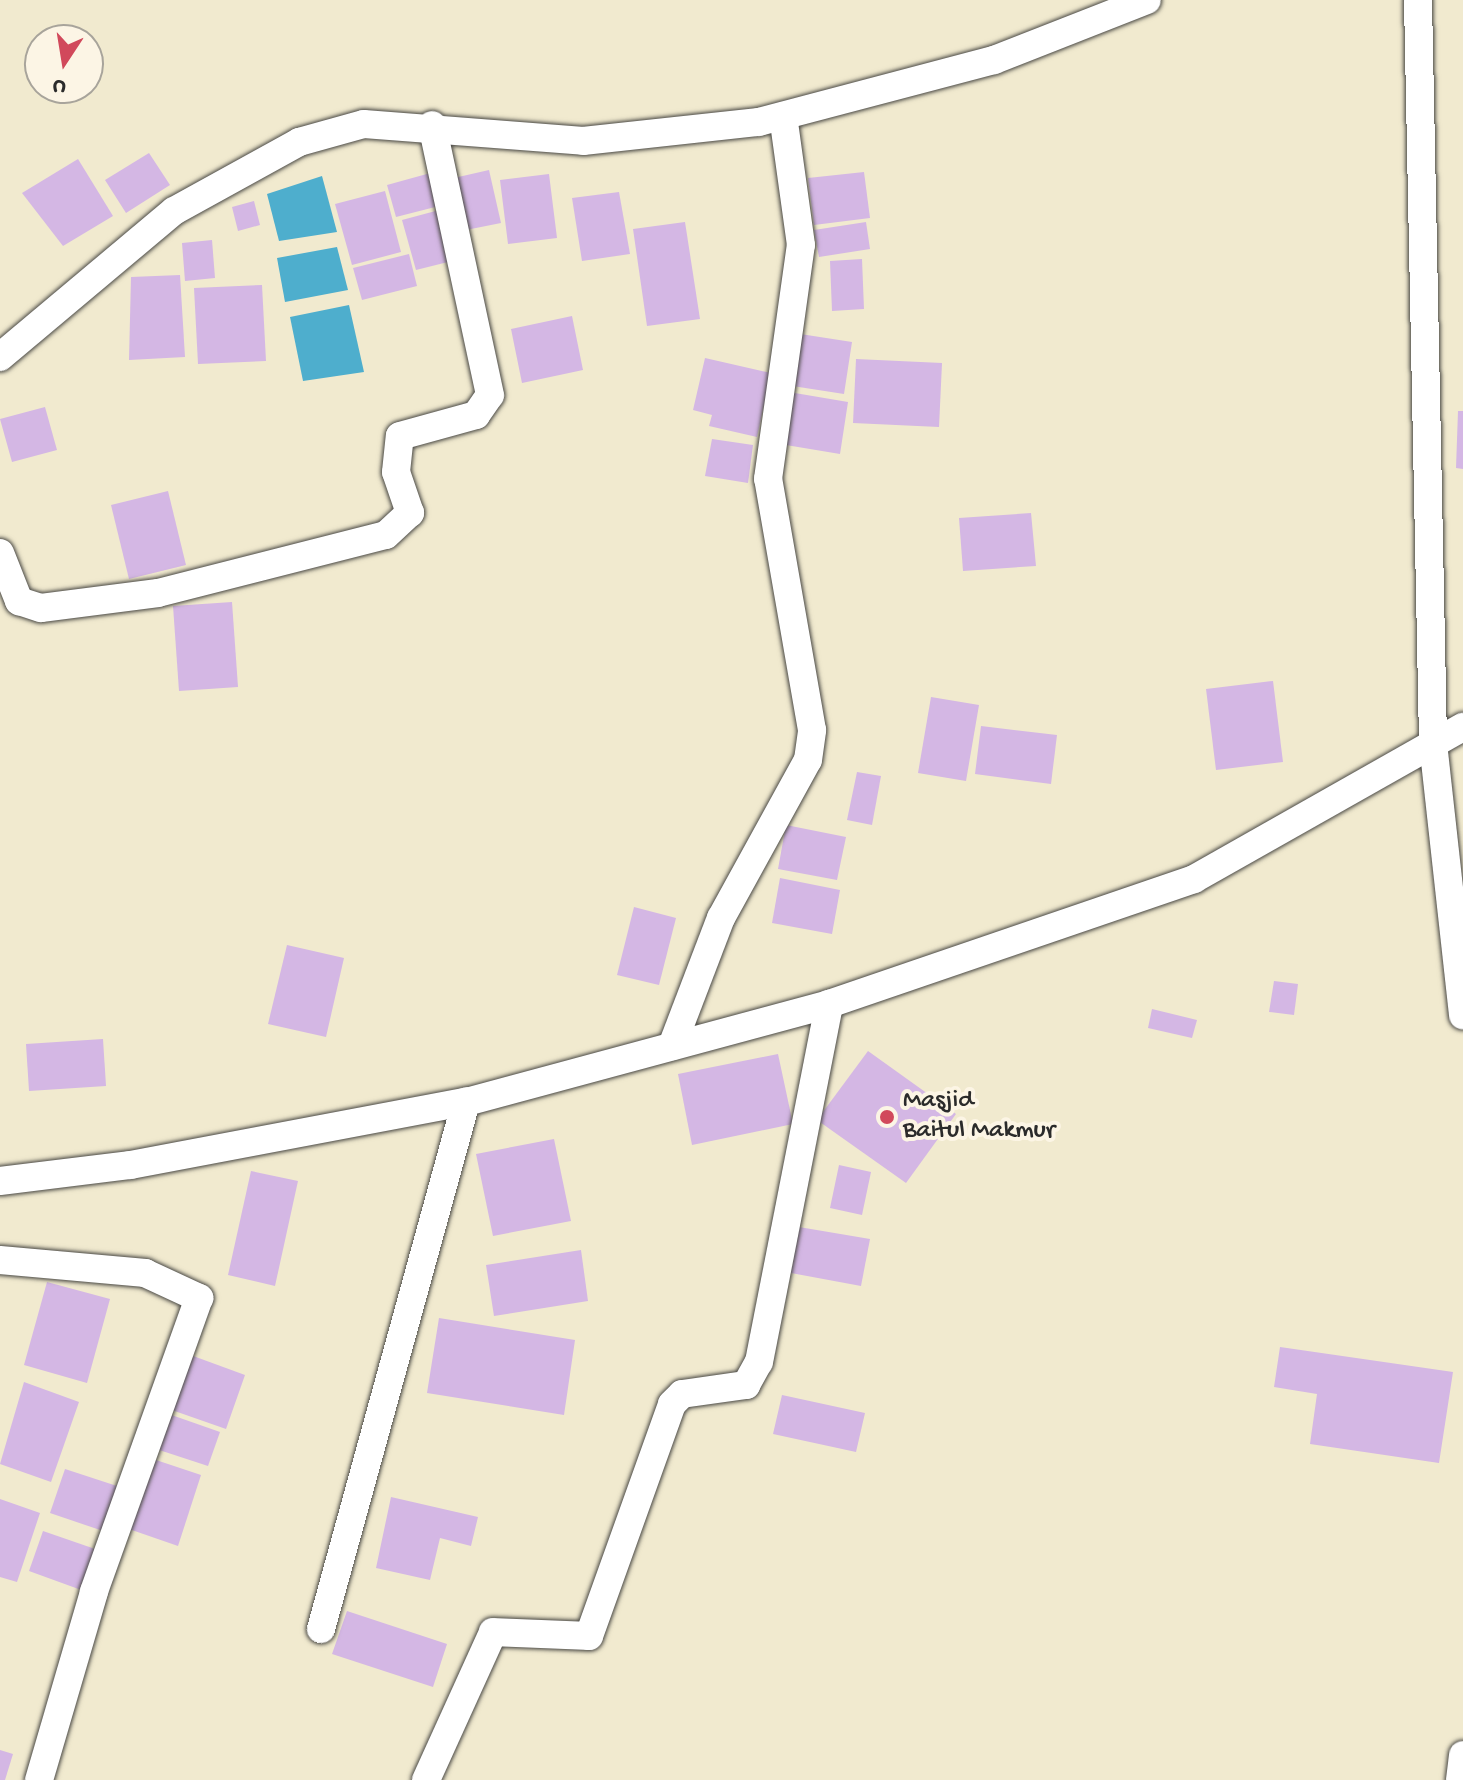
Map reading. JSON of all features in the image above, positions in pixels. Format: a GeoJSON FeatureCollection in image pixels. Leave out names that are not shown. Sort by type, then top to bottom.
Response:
{"type":"FeatureCollection","features":[{"type":"Feature","properties":{"kind":"street"},"geometry":{"type":"LineString","coordinates":[[0,357],[174,211],[230,175],[299,142],[364,124],[432,125],[583,141],[647,139],[783,116],[994,60],[1147,0]]}},
{"type":"Feature","properties":{"kind":"street"},"geometry":{"type":"LineString","coordinates":[[1418,0],[1433,743],[1463,1015]]}},
{"type":"Feature","properties":{"kind":"street"},"geometry":{"type":"LineString","coordinates":[[672,1046],[721,918],[808,760],[812,730],[768,479],[801,245],[783,116]]}},
{"type":"Feature","properties":{"kind":"street"},"geometry":{"type":"LineString","coordinates":[[0,553],[19,601],[41,608],[158,593],[386,535],[410,513],[396,472],[400,436],[476,415],[490,395],[432,125]]}},
{"type":"Feature","properties":{"kind":"street"},"geometry":{"type":"LineString","coordinates":[[0,1181],[131,1165],[466,1102],[829,1004],[1194,879],[1463,727]]}},
{"type":"Feature","properties":{"kind":"street"},"geometry":{"type":"LineString","coordinates":[[426,1780],[493,1632],[589,1636],[672,1404],[682,1394],[746,1385],[759,1362],[829,1004]]}},
{"type":"Feature","properties":{"kind":"street"},"geometry":{"type":"LineString","coordinates":[[321,1629],[390,1401],[466,1102]]}},
{"type":"Feature","properties":{"kind":"street"},"geometry":{"type":"LineString","coordinates":[[0,1260],[145,1273],[199,1298],[94,1592],[39,1780]]}},
{"type":"Feature","properties":{"kind":"street"},"geometry":{"type":"LineString","coordinates":[[1460,1780],[1463,1755]]}},
{"type":"Feature","properties":{"kind":"water"},"geometry":{"type":"Polygon","coordinates":[[[322,176],[337,232],[279,241],[267,194],[322,176]]]}},
{"type":"Feature","properties":{"kind":"water"},"geometry":{"type":"Polygon","coordinates":[[[337,247],[348,290],[285,302],[277,258],[337,247]]]}},
{"type":"Feature","properties":{"kind":"water"},"geometry":{"type":"Polygon","coordinates":[[[349,305],[364,372],[303,381],[290,317],[349,305]]]}},
{"type":"Feature","properties":{"kind":"building"},"geometry":{"type":"Polygon","coordinates":[[[149,153],[170,185],[126,213],[105,180],[149,153]]]}},
{"type":"Feature","properties":{"kind":"building"},"geometry":{"type":"Polygon","coordinates":[[[78,159],[113,216],[63,246],[22,193],[78,159]]]}},
{"type":"Feature","properties":{"kind":"building"},"geometry":{"type":"Polygon","coordinates":[[[489,170],[501,223],[466,230],[454,178],[489,170]]]}},
{"type":"Feature","properties":{"kind":"building"},"geometry":{"type":"Polygon","coordinates":[[[434,172],[443,205],[396,217],[387,185],[434,172]]]}},
{"type":"Feature","properties":{"kind":"building"},"geometry":{"type":"Polygon","coordinates":[[[864,172],[870,218],[814,225],[808,178],[864,172]]]}},
{"type":"Feature","properties":{"kind":"building"},"geometry":{"type":"Polygon","coordinates":[[[549,174],[557,238],[508,244],[500,180],[549,174]]]}},
{"type":"Feature","properties":{"kind":"building"},"geometry":{"type":"Polygon","coordinates":[[[385,191],[401,252],[352,265],[335,204],[385,191]]]}},
{"type":"Feature","properties":{"kind":"building"},"geometry":{"type":"Polygon","coordinates":[[[619,192],[630,254],[582,261],[572,198],[619,192]]]}},
{"type":"Feature","properties":{"kind":"building"},"geometry":{"type":"Polygon","coordinates":[[[254,201],[260,225],[238,231],[232,207],[254,201]]]}},
{"type":"Feature","properties":{"kind":"building"},"geometry":{"type":"Polygon","coordinates":[[[443,209],[456,260],[416,270],[402,220],[443,209]]]}},
{"type":"Feature","properties":{"kind":"building"},"geometry":{"type":"Polygon","coordinates":[[[685,222],[700,319],[647,326],[633,229],[685,222]]]}},
{"type":"Feature","properties":{"kind":"building"},"geometry":{"type":"Polygon","coordinates":[[[866,222],[870,249],[819,257],[814,230],[866,222]]]}},
{"type":"Feature","properties":{"kind":"building"},"geometry":{"type":"Polygon","coordinates":[[[212,240],[215,278],[185,281],[182,243],[212,240]]]}},
{"type":"Feature","properties":{"kind":"building"},"geometry":{"type":"Polygon","coordinates":[[[409,254],[417,286],[362,300],[353,268],[409,254]]]}},
{"type":"Feature","properties":{"kind":"building"},"geometry":{"type":"Polygon","coordinates":[[[862,259],[864,309],[832,311],[830,261],[862,259]]]}},
{"type":"Feature","properties":{"kind":"building"},"geometry":{"type":"Polygon","coordinates":[[[180,275],[185,357],[129,360],[131,277],[180,275]]]}},
{"type":"Feature","properties":{"kind":"building"},"geometry":{"type":"Polygon","coordinates":[[[262,285],[266,361],[198,364],[194,288],[262,285]]]}},
{"type":"Feature","properties":{"kind":"building"},"geometry":{"type":"Polygon","coordinates":[[[572,316],[583,370],[522,383],[511,329],[572,316]]]}},
{"type":"Feature","properties":{"kind":"building"},"geometry":{"type":"Polygon","coordinates":[[[794,333],[852,342],[844,394],[786,385],[794,333]]]}},
{"type":"Feature","properties":{"kind":"building"},"geometry":{"type":"Polygon","coordinates":[[[705,358],[771,373],[757,437],[709,426],[712,415],[693,410],[705,358]]]}},
{"type":"Feature","properties":{"kind":"building"},"geometry":{"type":"Polygon","coordinates":[[[856,359],[942,363],[939,427],[853,423],[856,359]]]}},
{"type":"Feature","properties":{"kind":"building"},"geometry":{"type":"Polygon","coordinates":[[[783,391],[848,402],[840,454],[774,443],[783,391]]]}},
{"type":"Feature","properties":{"kind":"building"},"geometry":{"type":"Polygon","coordinates":[[[45,407],[57,450],[12,462],[0,419],[45,407]]]}},
{"type":"Feature","properties":{"kind":"building"},"geometry":{"type":"Polygon","coordinates":[[[1458,411],[1463,411],[1463,469],[1456,468],[1458,411]]]}},
{"type":"Feature","properties":{"kind":"building"},"geometry":{"type":"Polygon","coordinates":[[[712,439],[753,445],[748,483],[705,476],[712,439]]]}},
{"type":"Feature","properties":{"kind":"building"},"geometry":{"type":"Polygon","coordinates":[[[168,491],[186,565],[129,579],[111,505],[168,491]]]}},
{"type":"Feature","properties":{"kind":"building"},"geometry":{"type":"Polygon","coordinates":[[[1031,513],[1036,566],[963,571],[959,518],[1031,513]]]}},
{"type":"Feature","properties":{"kind":"building"},"geometry":{"type":"Polygon","coordinates":[[[232,602],[238,687],[179,691],[173,606],[232,602]]]}},
{"type":"Feature","properties":{"kind":"building"},"geometry":{"type":"Polygon","coordinates":[[[1273,681],[1283,762],[1216,770],[1206,689],[1273,681]]]}},
{"type":"Feature","properties":{"kind":"building"},"geometry":{"type":"Polygon","coordinates":[[[931,697],[979,705],[966,781],[918,773],[931,697]]]}},
{"type":"Feature","properties":{"kind":"building"},"geometry":{"type":"Polygon","coordinates":[[[981,726],[1057,735],[1051,784],[975,774],[981,726]]]}},
{"type":"Feature","properties":{"kind":"building"},"geometry":{"type":"Polygon","coordinates":[[[857,772],[881,776],[872,825],[847,820],[857,772]]]}},
{"type":"Feature","properties":{"kind":"building"},"geometry":{"type":"Polygon","coordinates":[[[786,825],[846,837],[837,880],[778,869],[786,825]]]}},
{"type":"Feature","properties":{"kind":"building"},"geometry":{"type":"Polygon","coordinates":[[[780,878],[840,890],[832,934],[772,923],[780,878]]]}},
{"type":"Feature","properties":{"kind":"building"},"geometry":{"type":"Polygon","coordinates":[[[634,907],[676,918],[659,985],[617,975],[634,907]]]}},
{"type":"Feature","properties":{"kind":"building"},"geometry":{"type":"Polygon","coordinates":[[[287,945],[344,958],[326,1037],[268,1024],[287,945]]]}},
{"type":"Feature","properties":{"kind":"building"},"geometry":{"type":"Polygon","coordinates":[[[1274,981],[1298,984],[1294,1015],[1269,1012],[1274,981]]]}},
{"type":"Feature","properties":{"kind":"building"},"geometry":{"type":"Polygon","coordinates":[[[1152,1009],[1197,1020],[1192,1038],[1148,1028],[1152,1009]]]}},
{"type":"Feature","properties":{"kind":"building"},"geometry":{"type":"Polygon","coordinates":[[[103,1039],[106,1086],[29,1091],[26,1044],[103,1039]]]}},
{"type":"Feature","properties":{"kind":"building","name":"Masjid Baitul Makmur"},"geometry":{"type":"Polygon","coordinates":[[[868,1051],[956,1114],[906,1183],[817,1120],[868,1051]]]}},
{"type":"Feature","properties":{"kind":"building"},"geometry":{"type":"Polygon","coordinates":[[[778,1054],[793,1124],[692,1145],[678,1074],[778,1054]]]}},
{"type":"Feature","properties":{"kind":"building"},"geometry":{"type":"Polygon","coordinates":[[[554,1139],[571,1221],[493,1236],[476,1154],[554,1139]]]}},
{"type":"Feature","properties":{"kind":"building"},"geometry":{"type":"Polygon","coordinates":[[[839,1165],[871,1172],[862,1215],[830,1208],[839,1165]]]}},
{"type":"Feature","properties":{"kind":"building"},"geometry":{"type":"Polygon","coordinates":[[[251,1171],[298,1181],[275,1286],[228,1275],[251,1171]]]}},
{"type":"Feature","properties":{"kind":"building"},"geometry":{"type":"Polygon","coordinates":[[[799,1227],[870,1239],[861,1286],[791,1273],[799,1227]]]}},
{"type":"Feature","properties":{"kind":"building"},"geometry":{"type":"Polygon","coordinates":[[[581,1250],[588,1301],[494,1316],[486,1265],[581,1250]]]}},
{"type":"Feature","properties":{"kind":"building"},"geometry":{"type":"Polygon","coordinates":[[[47,1282],[110,1299],[87,1383],[24,1365],[47,1282]]]}},
{"type":"Feature","properties":{"kind":"building"},"geometry":{"type":"Polygon","coordinates":[[[439,1318],[575,1340],[564,1415],[427,1393],[439,1318]]]}},
{"type":"Feature","properties":{"kind":"building"},"geometry":{"type":"Polygon","coordinates":[[[1280,1347],[1453,1372],[1439,1463],[1310,1444],[1317,1394],[1274,1387],[1280,1347]]]}},
{"type":"Feature","properties":{"kind":"building"},"geometry":{"type":"Polygon","coordinates":[[[185,1353],[245,1375],[226,1429],[166,1408],[185,1353]]]}},
{"type":"Feature","properties":{"kind":"building"},"geometry":{"type":"Polygon","coordinates":[[[24,1382],[79,1402],[51,1482],[0,1464],[24,1382]]]}},
{"type":"Feature","properties":{"kind":"building"},"geometry":{"type":"Polygon","coordinates":[[[782,1395],[865,1413],[856,1452],[773,1434],[782,1395]]]}},
{"type":"Feature","properties":{"kind":"building"},"geometry":{"type":"Polygon","coordinates":[[[163,1412],[220,1432],[208,1466],[150,1447],[163,1412]]]}},
{"type":"Feature","properties":{"kind":"building"},"geometry":{"type":"Polygon","coordinates":[[[150,1458],[201,1475],[178,1546],[126,1528],[150,1458]]]}},
{"type":"Feature","properties":{"kind":"building"},"geometry":{"type":"Polygon","coordinates":[[[65,1469],[117,1486],[103,1531],[50,1513],[65,1469]]]}},
{"type":"Feature","properties":{"kind":"building"},"geometry":{"type":"Polygon","coordinates":[[[391,1497],[478,1517],[471,1546],[440,1538],[430,1580],[376,1568],[391,1497]]]}},
{"type":"Feature","properties":{"kind":"building"},"geometry":{"type":"Polygon","coordinates":[[[0,1499],[40,1513],[17,1582],[0,1577],[0,1499]]]}},
{"type":"Feature","properties":{"kind":"building"},"geometry":{"type":"Polygon","coordinates":[[[43,1531],[98,1550],[84,1591],[29,1571],[43,1531]]]}},
{"type":"Feature","properties":{"kind":"building"},"geometry":{"type":"Polygon","coordinates":[[[347,1611],[447,1644],[433,1687],[332,1654],[347,1611]]]}},
{"type":"Feature","properties":{"kind":"building"},"geometry":{"type":"Polygon","coordinates":[[[0,1750],[13,1754],[5,1780],[0,1780],[0,1750]]]}},
{"type":"Feature","properties":{"kind":"place","name":"Masjid Baitul Makmur"},"geometry":{"type":"Point","coordinates":[887,1117]}}]}
